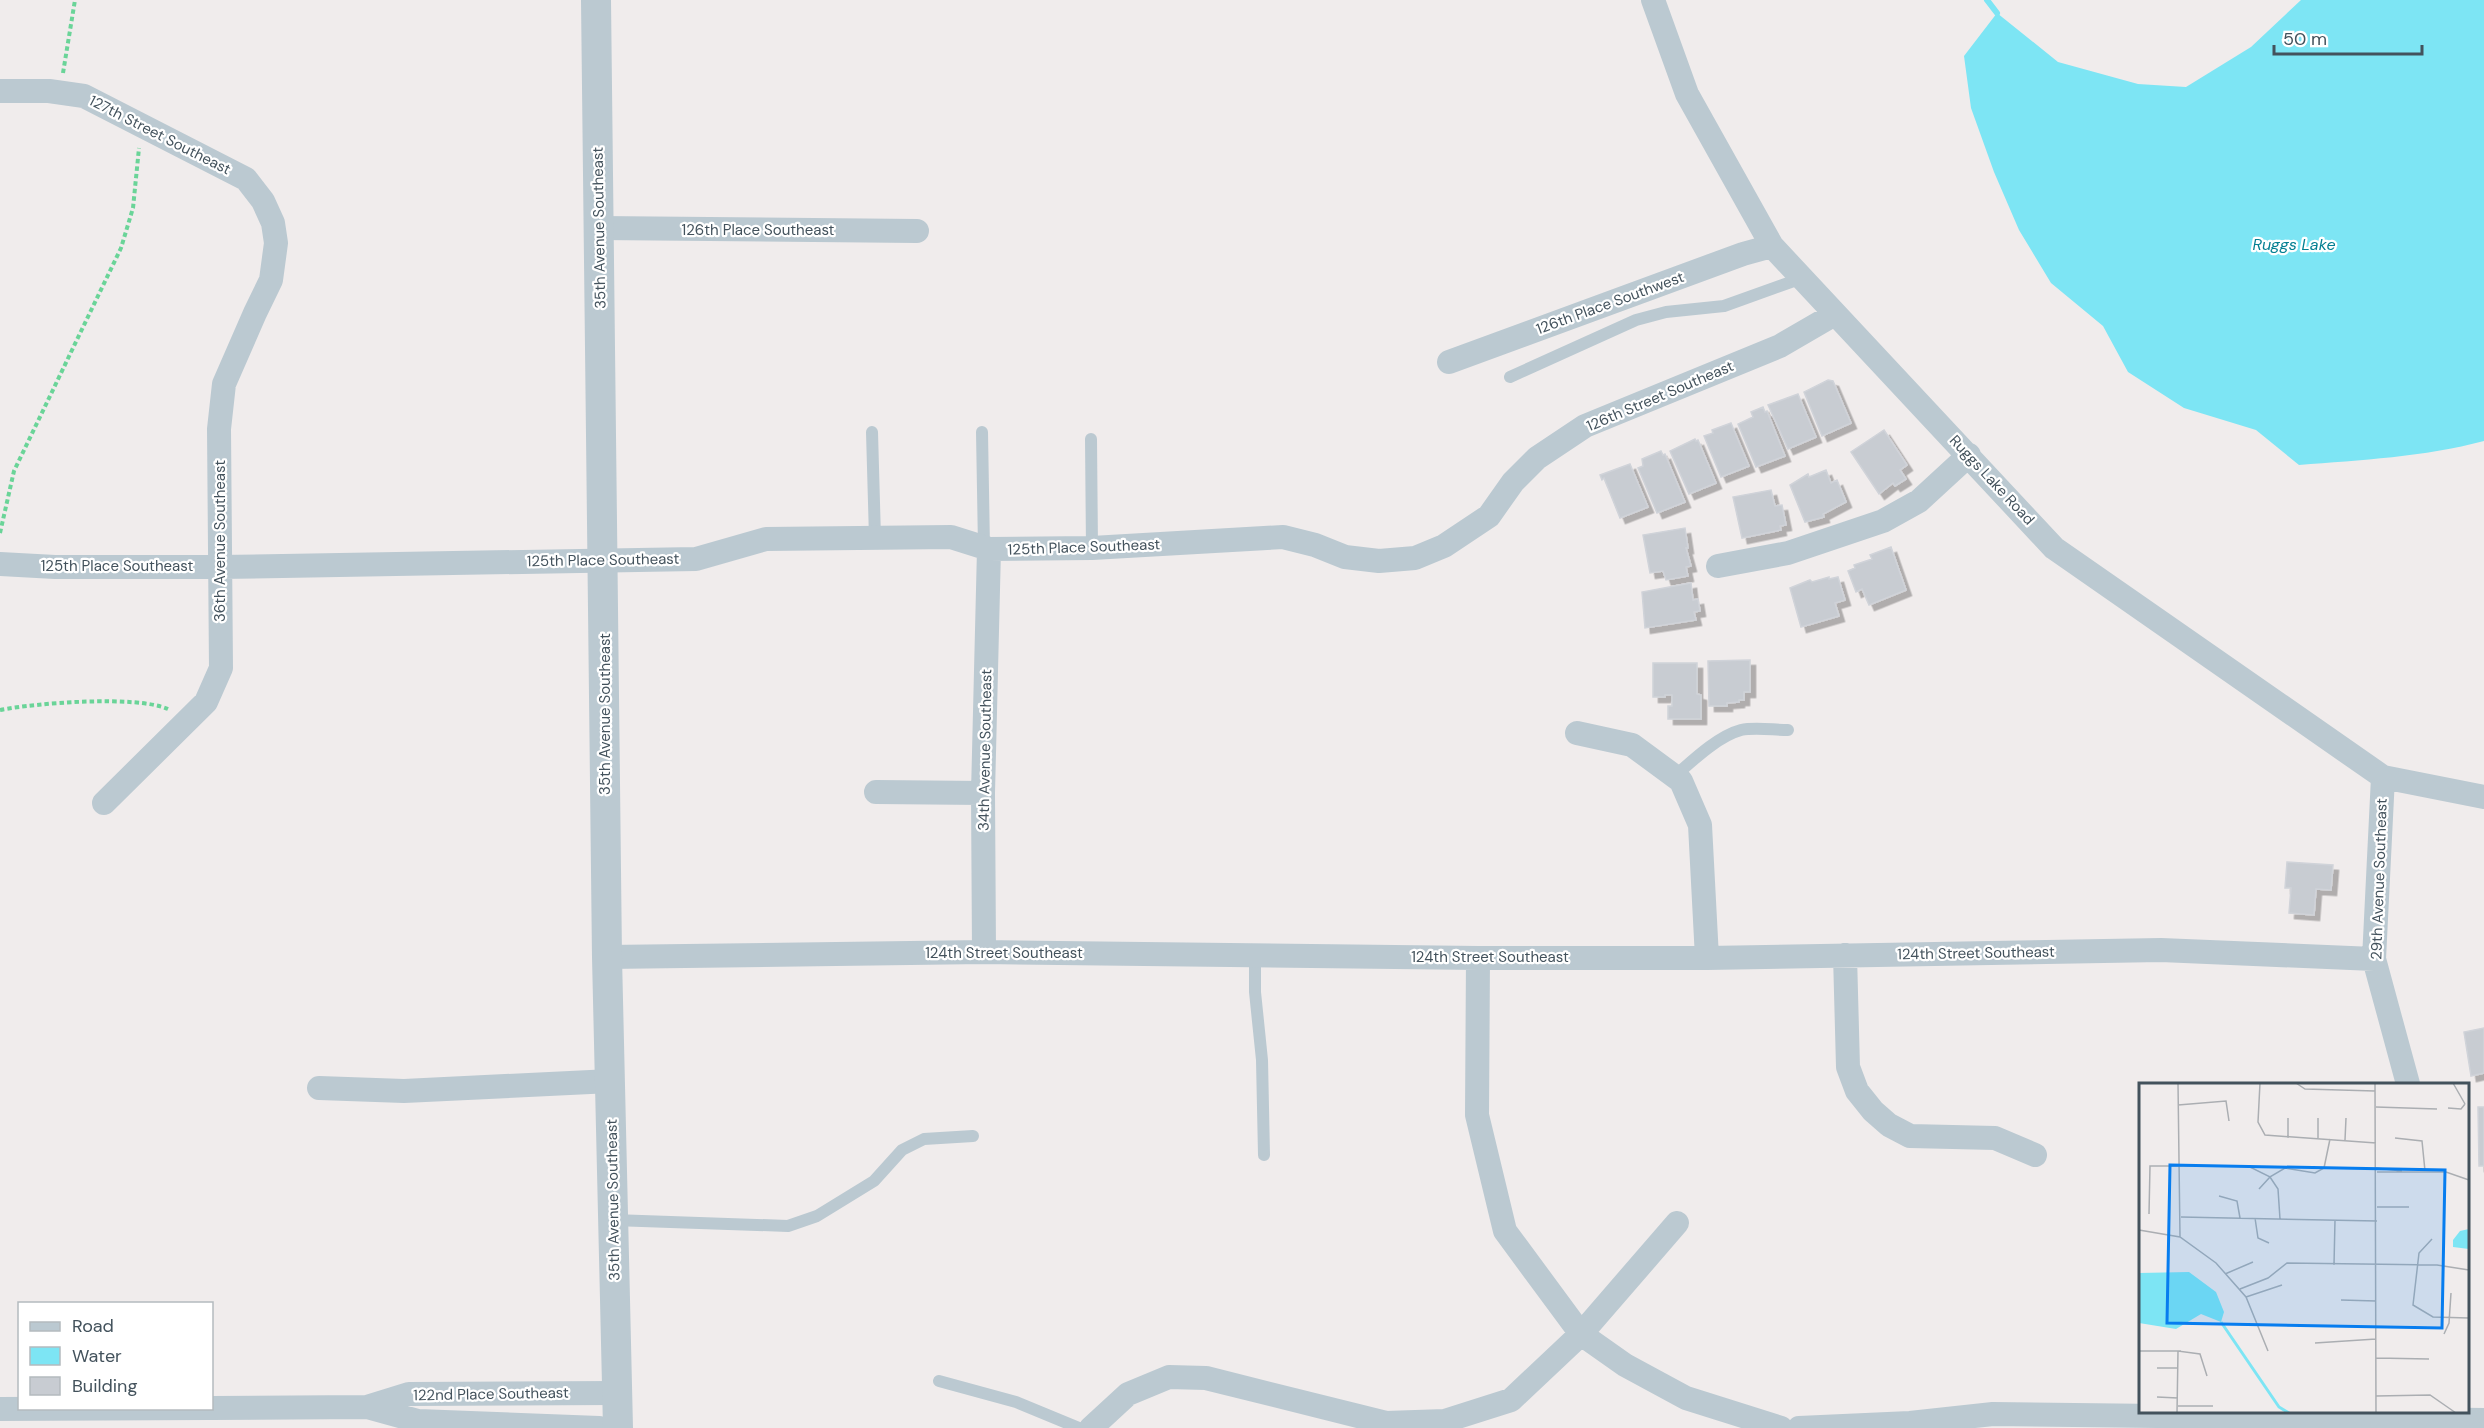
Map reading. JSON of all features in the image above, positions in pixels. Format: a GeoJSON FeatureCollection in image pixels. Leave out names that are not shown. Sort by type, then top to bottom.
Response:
{"type":"FeatureCollection","features":[{"type":"Feature","properties":{"kind":"street","name":"35th Avenue Southeast"},"geometry":{"type":"LineString","coordinates":[[596,0],[607,957],[618,1428]]}},
{"type":"Feature","properties":{"kind":"street","name":"Ruggs Lake Road"},"geometry":{"type":"LineString","coordinates":[[1653,0],[1687,94],[1772,246],[2054,548],[2383,777],[2484,797]]}},
{"type":"Feature","properties":{"kind":"street","name":"127th Street Southeast"},"geometry":{"type":"LineString","coordinates":[[0,92],[49,91],[84,96],[246,179],[263,201],[273,224],[276,243]]}},
{"type":"Feature","properties":{"kind":"street","name":"126th Place Southeast"},"geometry":{"type":"LineString","coordinates":[[599,228],[917,231]]}},
{"type":"Feature","properties":{"kind":"street","name":"36th Avenue Southeast"},"geometry":{"type":"LineString","coordinates":[[104,803],[206,702],[221,669],[219,429],[224,384],[272,280],[276,243]]}},
{"type":"Feature","properties":{"kind":"street","name":"126th Place Southwest"},"geometry":{"type":"LineString","coordinates":[[1449,362],[1743,254],[1772,246]]}},
{"type":"Feature","properties":{"kind":"street","name":"126th Street Southeast"},"geometry":{"type":"LineString","coordinates":[[1201,543],[1283,537],[1315,545],[1345,557],[1379,561],[1415,558],[1444,546],[1489,516],[1513,482],[1537,458],[1586,426],[1780,346],[1835,314]]}},
{"type":"Feature","properties":{"kind":"street"},"geometry":{"type":"LineString","coordinates":[[1718,566],[1788,553],[1883,521],[1918,501],[1969,455]]}},
{"type":"Feature","properties":{"kind":"street","name":"125th Place Southeast"},"geometry":{"type":"LineString","coordinates":[[0,564],[55,567],[219,567],[696,559],[766,539],[951,537],[986,549],[1092,548],[1201,543]]}},
{"type":"Feature","properties":{"kind":"street","name":"34th Avenue Southeast"},"geometry":{"type":"LineString","coordinates":[[984,952],[986,549]]}},
{"type":"Feature","properties":{"kind":"street"},"geometry":{"type":"LineString","coordinates":[[1576,733],[1632,745],[1681,781],[1700,825],[1707,958]]}},
{"type":"Feature","properties":{"kind":"street","name":"29th Avenue Southeast"},"geometry":{"type":"LineString","coordinates":[[2383,777],[2374,959],[2408,1083]]}},
{"type":"Feature","properties":{"kind":"street"},"geometry":{"type":"LineString","coordinates":[[876,792],[983,793]]}},
{"type":"Feature","properties":{"kind":"street","name":"124th Street Southeast"},"geometry":{"type":"LineString","coordinates":[[607,957],[984,952],[1478,958],[1707,958],[2161,950],[2374,959]]}},
{"type":"Feature","properties":{"kind":"street"},"geometry":{"type":"LineString","coordinates":[[1845,955],[1848,1067],[1857,1091],[1873,1111],[1889,1125],[1910,1136],[1995,1138],[2036,1155]]}},
{"type":"Feature","properties":{"kind":"street"},"geometry":{"type":"LineString","coordinates":[[1478,958],[1477,1114],[1505,1231],[1581,1334],[1625,1365],[1686,1398],[1781,1428]]}},
{"type":"Feature","properties":{"kind":"street"},"geometry":{"type":"LineString","coordinates":[[319,1088],[404,1091],[611,1081]]}},
{"type":"Feature","properties":{"kind":"street"},"geometry":{"type":"LineString","coordinates":[[1087,1428],[1128,1394],[1169,1377],[1206,1378],[1386,1423],[1445,1421],[1510,1400],[1581,1334],[1677,1223]]}},
{"type":"Feature","properties":{"kind":"street","name":"122nd Place Southeast"},"geometry":{"type":"LineString","coordinates":[[367,1407],[409,1394],[616,1393]]}},
{"type":"Feature","properties":{"kind":"street","name":"122nd Place Southeast"},"geometry":{"type":"LineString","coordinates":[[213,1408],[367,1407],[418,1421],[599,1428]]}},
{"type":"Feature","properties":{"kind":"street","name":"122nd Place Southeast"},"geometry":{"type":"LineString","coordinates":[[0,1409],[18,1409]]}},
{"type":"Feature","properties":{"kind":"street"},"geometry":{"type":"LineString","coordinates":[[183,1410],[183,1428]]}},
{"type":"Feature","properties":{"kind":"street"},"geometry":{"type":"LineString","coordinates":[[1799,1428],[1910,1424],[1993,1414],[2484,1420]]}},
{"type":"Feature","properties":{"kind":"lane"},"geometry":{"type":"LineString","coordinates":[[1510,377],[1636,320],[1666,312],[1734,303],[1802,278]]}},
{"type":"Feature","properties":{"kind":"lane"},"geometry":{"type":"LineString","coordinates":[[872,432],[875,538]]}},
{"type":"Feature","properties":{"kind":"lane"},"geometry":{"type":"LineString","coordinates":[[982,432],[986,549]]}},
{"type":"Feature","properties":{"kind":"lane"},"geometry":{"type":"LineString","coordinates":[[1091,439],[1092,548]]}},
{"type":"Feature","properties":{"kind":"lane"},"geometry":{"type":"LineString","coordinates":[[1675,776],[1696,757],[1730,734],[1742,730],[1788,730]]}},
{"type":"Feature","properties":{"kind":"lane"},"geometry":{"type":"LineString","coordinates":[[1255,955],[1255,992],[1262,1060],[1264,1155]]}},
{"type":"Feature","properties":{"kind":"lane"},"geometry":{"type":"LineString","coordinates":[[613,1220],[788,1226],[817,1216],[874,1181],[902,1150],[924,1139],[973,1136]]}},
{"type":"Feature","properties":{"kind":"lane"},"geometry":{"type":"LineString","coordinates":[[939,1381],[1016,1402],[1087,1428]]}},
{"type":"Feature","properties":{"kind":"path"},"geometry":{"type":"LineString","coordinates":[[59,93],[75,0]]}},
{"type":"Feature","properties":{"kind":"path"},"geometry":{"type":"LineString","coordinates":[[0,533],[14,471],[121,248],[133,208],[139,143],[144,127]]}},
{"type":"Feature","properties":{"kind":"path"},"geometry":{"type":"LineString","coordinates":[[0,710],[77,703],[142,702],[165,708],[188,720]]}},
{"type":"Feature","properties":{"kind":"water","name":"Ruggs Lake"},"geometry":{"type":"Polygon","coordinates":[[[2301,0],[2484,0],[2484,441],[2415,454],[2299,465],[2256,430],[2184,408],[2128,372],[2103,326],[2051,283],[2019,230],[1994,172],[1971,108],[1964,56],[1997,13],[2058,62],[2138,84],[2186,87],[2251,47],[2301,0]]]}},
{"type":"Feature","properties":{"kind":"building"},"geometry":{"type":"Polygon","coordinates":[[[1828,380],[1833,381],[1851,423],[1822,436],[1804,392],[1828,380]]]}},
{"type":"Feature","properties":{"kind":"building"},"geometry":{"type":"Polygon","coordinates":[[[1798,394],[1816,437],[1788,449],[1768,405],[1798,394]]]}},
{"type":"Feature","properties":{"kind":"building"},"geometry":{"type":"Polygon","coordinates":[[[1763,407],[1765,412],[1767,411],[1785,456],[1756,467],[1738,424],[1753,417],[1751,412],[1763,407]]]}},
{"type":"Feature","properties":{"kind":"building"},"geometry":{"type":"Polygon","coordinates":[[[1731,423],[1749,466],[1721,477],[1704,436],[1713,433],[1712,430],[1731,423]]]}},
{"type":"Feature","properties":{"kind":"building"},"geometry":{"type":"Polygon","coordinates":[[[1884,430],[1907,465],[1900,470],[1906,479],[1895,486],[1893,483],[1879,494],[1851,452],[1884,430]]]}},
{"type":"Feature","properties":{"kind":"building"},"geometry":{"type":"Polygon","coordinates":[[[1695,439],[1698,440],[1716,483],[1689,494],[1670,451],[1695,439]]]}},
{"type":"Feature","properties":{"kind":"building"},"geometry":{"type":"Polygon","coordinates":[[[1661,451],[1663,455],[1665,454],[1685,502],[1657,513],[1638,468],[1643,466],[1642,459],[1661,451]]]}},
{"type":"Feature","properties":{"kind":"building"},"geometry":{"type":"Polygon","coordinates":[[[1630,464],[1648,507],[1620,518],[1604,478],[1602,480],[1600,475],[1630,464]]]}},
{"type":"Feature","properties":{"kind":"building"},"geometry":{"type":"Polygon","coordinates":[[[1826,470],[1831,483],[1837,480],[1846,502],[1823,514],[1824,517],[1805,522],[1790,485],[1808,474],[1809,477],[1826,470]]]}},
{"type":"Feature","properties":{"kind":"building"},"geometry":{"type":"Polygon","coordinates":[[[1771,490],[1775,506],[1782,505],[1786,525],[1780,526],[1781,530],[1742,538],[1733,497],[1771,490]]]}},
{"type":"Feature","properties":{"kind":"building"},"geometry":{"type":"Polygon","coordinates":[[[1685,528],[1688,548],[1686,548],[1691,566],[1686,567],[1688,576],[1666,580],[1663,571],[1650,573],[1643,535],[1685,528]]]}},
{"type":"Feature","properties":{"kind":"building"},"geometry":{"type":"Polygon","coordinates":[[[1891,547],[1906,590],[1869,605],[1862,589],[1856,592],[1848,571],[1855,568],[1854,565],[1872,559],[1870,555],[1891,547]]]}},
{"type":"Feature","properties":{"kind":"building"},"geometry":{"type":"Polygon","coordinates":[[[1829,577],[1829,579],[1838,577],[1845,600],[1835,603],[1839,616],[1801,627],[1790,588],[1810,580],[1812,582],[1829,577]]]}},
{"type":"Feature","properties":{"kind":"building"},"geometry":{"type":"Polygon","coordinates":[[[1691,583],[1693,600],[1698,599],[1700,611],[1694,612],[1696,620],[1645,628],[1642,592],[1691,583]]]}},
{"type":"Feature","properties":{"kind":"building"},"geometry":{"type":"Polygon","coordinates":[[[1750,660],[1750,692],[1744,692],[1744,700],[1727,703],[1727,706],[1709,706],[1708,661],[1750,660]]]}},
{"type":"Feature","properties":{"kind":"building"},"geometry":{"type":"Polygon","coordinates":[[[1653,663],[1697,663],[1697,694],[1701,695],[1701,719],[1668,719],[1668,706],[1672,706],[1672,695],[1653,697],[1653,663]]]}},
{"type":"Feature","properties":{"kind":"building"},"geometry":{"type":"Polygon","coordinates":[[[2287,862],[2333,865],[2331,890],[2316,889],[2314,915],[2289,913],[2291,888],[2285,888],[2287,862]]]}},
{"type":"Feature","properties":{"kind":"building"},"geometry":{"type":"Polygon","coordinates":[[[2484,1028],[2484,1073],[2471,1076],[2464,1032],[2484,1028]]]}},
{"type":"Feature","properties":{"kind":"building"},"geometry":{"type":"Polygon","coordinates":[[[2478,1107],[2484,1107],[2484,1166],[2479,1166],[2478,1107]]]}},
{"type":"Feature","properties":{"kind":"waterway"},"geometry":{"type":"LineString","coordinates":[[1987,0],[1997,13]]}}]}
